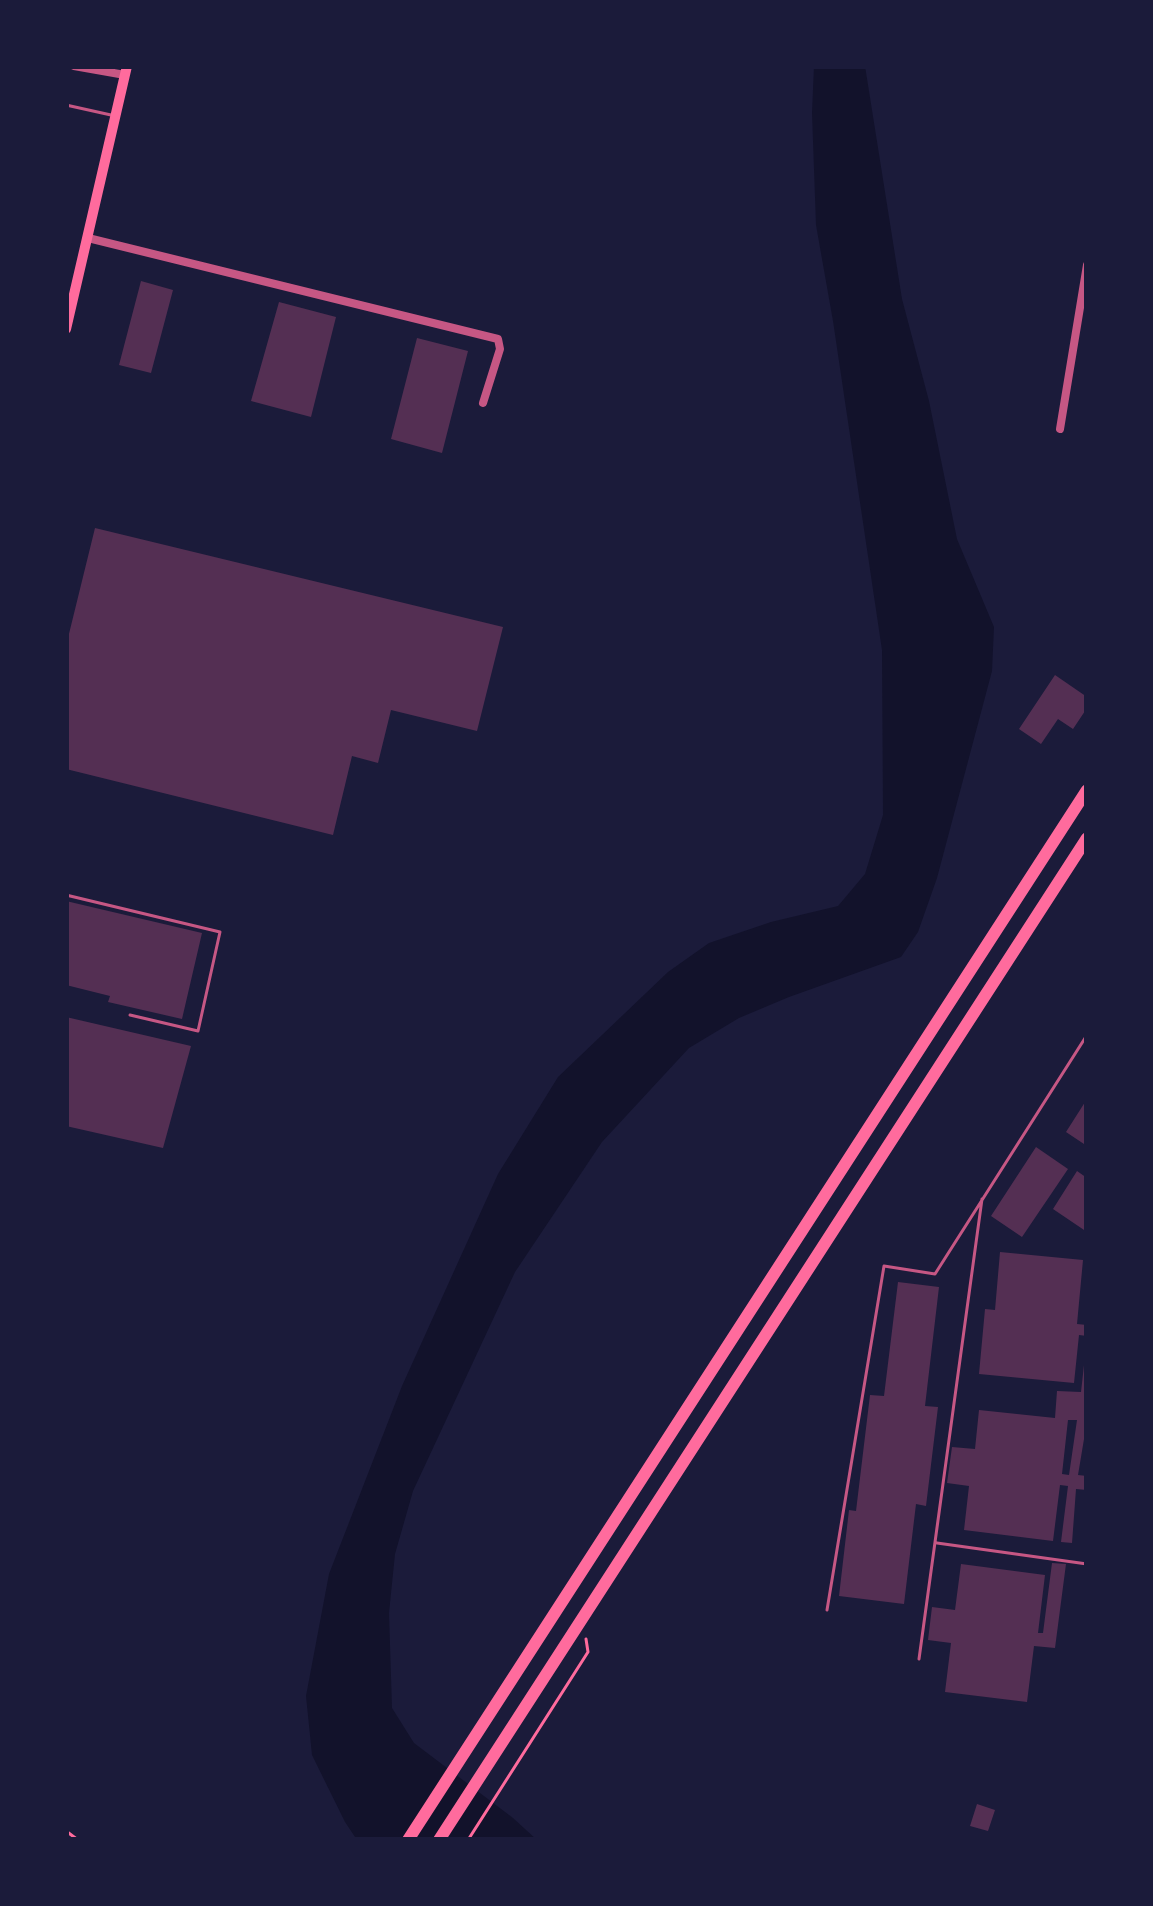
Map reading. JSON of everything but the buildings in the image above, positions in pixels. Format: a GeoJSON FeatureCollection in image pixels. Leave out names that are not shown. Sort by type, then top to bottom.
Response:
{"type":"FeatureCollection","features":[{"type":"Feature","properties":{"kind":"highway"},"geometry":{"type":"LineString","coordinates":[[408,1840],[1087,790]]}},
{"type":"Feature","properties":{"kind":"highway"},"geometry":{"type":"LineString","coordinates":[[439,1840],[1087,838]]}},
{"type":"Feature","properties":{"kind":"main road"},"geometry":{"type":"LineString","coordinates":[[66,329],[126,71]]}},
{"type":"Feature","properties":{"kind":"street"},"geometry":{"type":"LineString","coordinates":[[74,66],[126,71]]}},
{"type":"Feature","properties":{"kind":"street"},"geometry":{"type":"LineString","coordinates":[[88,238],[497,339],[500,349],[483,403]]}},
{"type":"Feature","properties":{"kind":"street"},"geometry":{"type":"LineString","coordinates":[[1060,429],[1087,266]]}},
{"type":"Feature","properties":{"kind":"lane"},"geometry":{"type":"LineString","coordinates":[[66,105],[114,116]]}},
{"type":"Feature","properties":{"kind":"lane"},"geometry":{"type":"LineString","coordinates":[[66,895],[220,932],[198,1031],[130,1015]]}},
{"type":"Feature","properties":{"kind":"lane"},"geometry":{"type":"LineString","coordinates":[[827,1610],[884,1266],[935,1274],[1087,1035]]}},
{"type":"Feature","properties":{"kind":"lane"},"geometry":{"type":"LineString","coordinates":[[919,1659],[982,1198]]}},
{"type":"Feature","properties":{"kind":"lane"},"geometry":{"type":"LineString","coordinates":[[935,1543],[1087,1564]]}},
{"type":"Feature","properties":{"kind":"path"},"geometry":{"type":"LineString","coordinates":[[468,1840],[588,1652]]}},
{"type":"Feature","properties":{"kind":"path"},"geometry":{"type":"LineString","coordinates":[[66,1831],[78,1840]]}},
{"type":"Feature","properties":{"kind":"shaded area"},"geometry":{"type":"Polygon","coordinates":[[[814,66],[865,66],[902,299],[957,539],[994,627],[992,671],[937,878],[918,932],[901,957],[739,1018],[689,1048],[602,1142],[515,1272],[413,1491],[395,1554],[389,1613],[392,1708],[414,1743],[537,1840],[357,1840],[312,1755],[306,1696],[329,1574],[402,1386],[498,1174],[558,1077],[668,972],[709,943],[838,906],[865,874],[883,815],[882,650],[816,225],[814,66]]]}}]}
